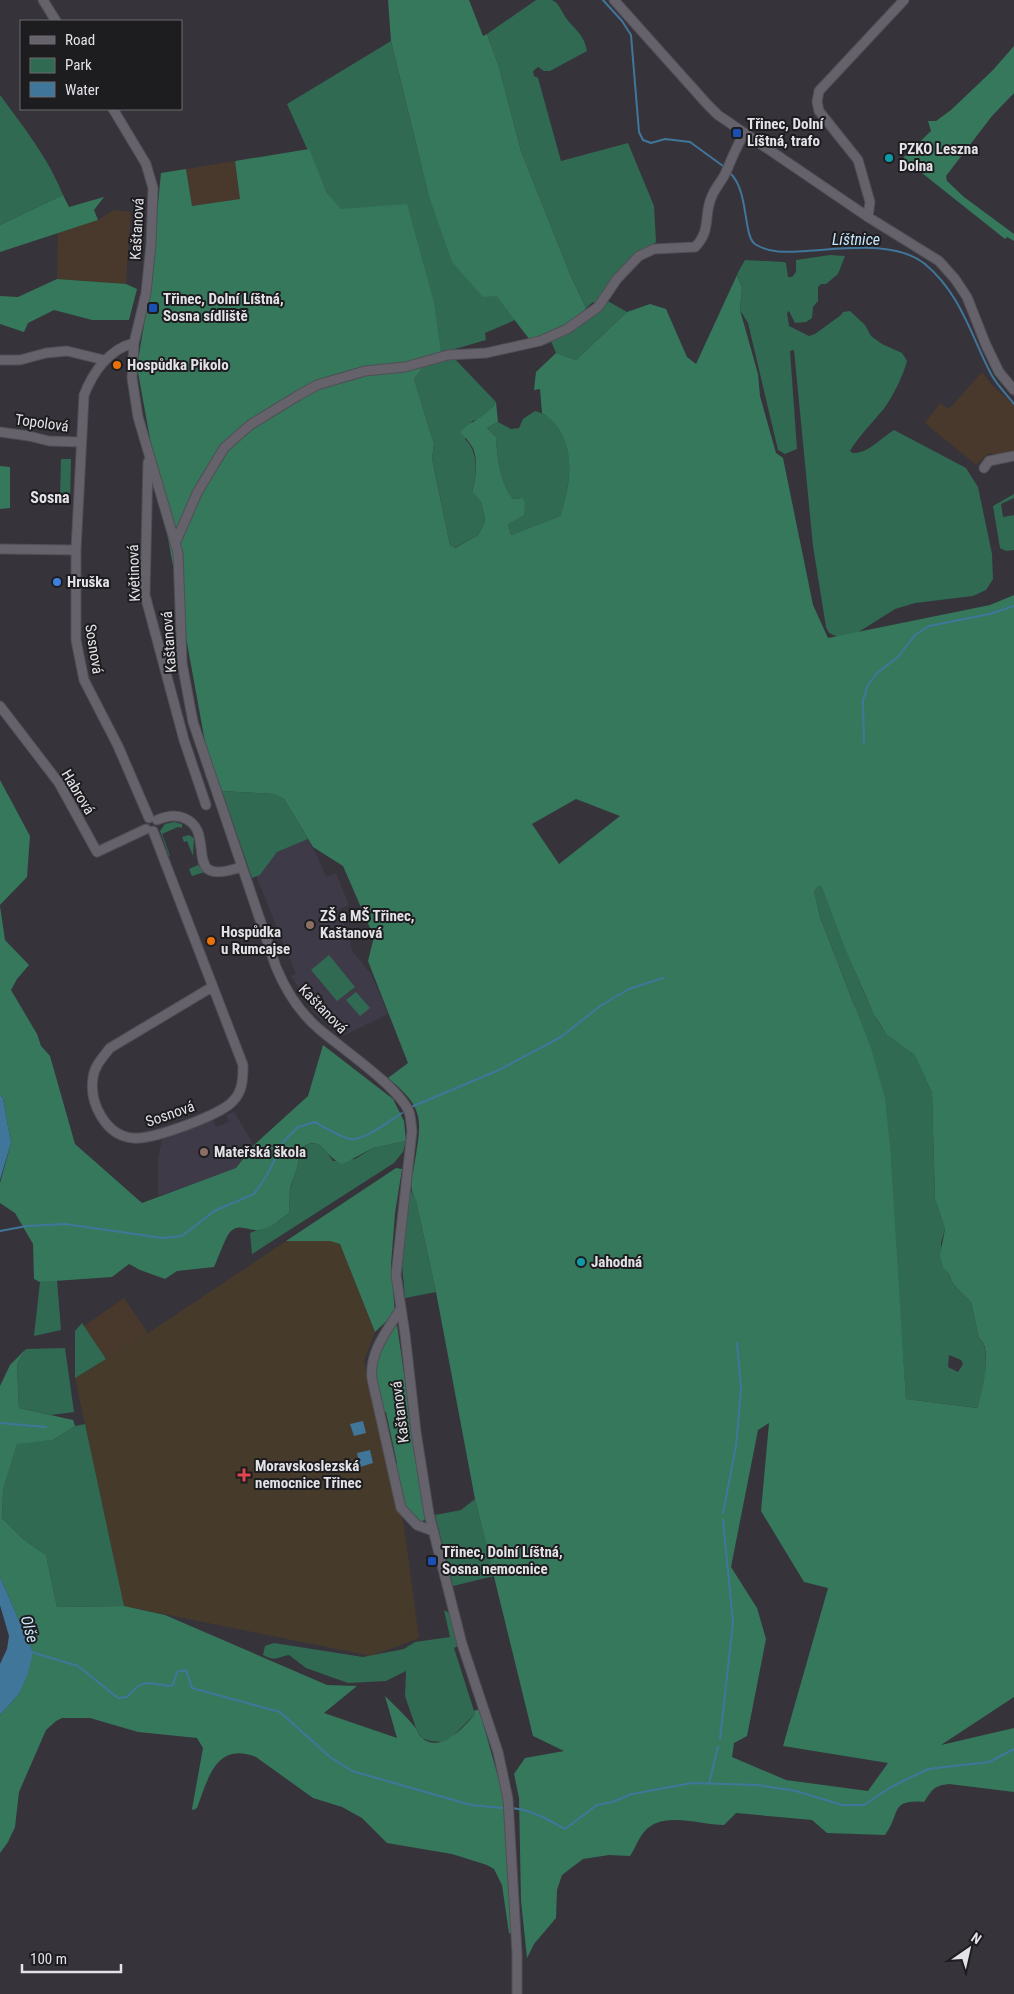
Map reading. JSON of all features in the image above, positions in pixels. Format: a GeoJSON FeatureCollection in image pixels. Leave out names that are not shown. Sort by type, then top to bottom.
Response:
{"type":"FeatureCollection","features":[{"type":"Feature","properties":{"kind":"street"},"geometry":{"type":"LineString","coordinates":[[43,0],[55,20]]}},
{"type":"Feature","properties":{"kind":"street"},"geometry":{"type":"LineString","coordinates":[[614,0],[707,104],[744,133],[868,217],[910,244],[923,249],[939,261],[956,279],[967,297],[999,372],[1014,390]]}},
{"type":"Feature","properties":{"kind":"street"},"geometry":{"type":"LineString","coordinates":[[868,217],[870,202],[858,160],[819,111],[817,102],[819,91],[904,0]]}},
{"type":"Feature","properties":{"kind":"street","name":"Kaštanová"},"geometry":{"type":"LineString","coordinates":[[114,110],[146,164],[153,188],[151,244],[146,293],[134,343],[132,378],[138,417],[178,553],[182,663],[193,722],[241,867],[286,991],[318,1028],[398,1095],[409,1112],[412,1131],[396,1275],[424,1486],[433,1531],[462,1644],[498,1752],[508,1799],[517,1953],[517,1994]]}},
{"type":"Feature","properties":{"kind":"street"},"geometry":{"type":"LineString","coordinates":[[175,544],[185,517],[197,493],[210,468],[224,448],[250,425],[298,395],[317,385],[364,371],[405,367],[448,355],[486,353],[540,341],[567,329],[598,307],[617,279],[639,256],[654,248],[695,248],[702,240],[707,228],[711,197],[744,133]]}},
{"type":"Feature","properties":{"kind":"street","name":"Sosnová"},"geometry":{"type":"LineString","coordinates":[[134,343],[104,360],[90,380],[84,395],[76,550],[76,640],[84,680],[153,819]]}},
{"type":"Feature","properties":{"kind":"street"},"geometry":{"type":"LineString","coordinates":[[0,360],[20,360],[46,352],[67,351],[104,360]]}},
{"type":"Feature","properties":{"kind":"street","name":"Topolová"},"geometry":{"type":"LineString","coordinates":[[0,432],[10,432],[50,441],[81,442]]}},
{"type":"Feature","properties":{"kind":"street","name":"Květinová"},"geometry":{"type":"LineString","coordinates":[[148,451],[145,595],[184,740],[206,805]]}},
{"type":"Feature","properties":{"kind":"street"},"geometry":{"type":"LineString","coordinates":[[984,468],[989,461],[1014,456]]}},
{"type":"Feature","properties":{"kind":"street"},"geometry":{"type":"LineString","coordinates":[[0,549],[76,550]]}},
{"type":"Feature","properties":{"kind":"street","name":"Habrová"},"geometry":{"type":"LineString","coordinates":[[0,706],[59,783],[97,852],[149,830]]}},
{"type":"Feature","properties":{"kind":"street"},"geometry":{"type":"LineString","coordinates":[[149,830],[157,826],[153,819],[176,816],[190,821],[200,834],[202,861],[211,871],[222,873],[241,867]]}},
{"type":"Feature","properties":{"kind":"street","name":"Sosnová"},"geometry":{"type":"LineString","coordinates":[[149,830],[212,987],[243,1065],[243,1084],[234,1101],[218,1112],[156,1136],[134,1138],[120,1135],[106,1124],[98,1110],[92,1090],[93,1076],[98,1063],[110,1048],[212,987]]}},
{"type":"Feature","properties":{"kind":"street"},"geometry":{"type":"LineString","coordinates":[[401,1308],[375,1351],[371,1366],[372,1379],[400,1508],[417,1525],[433,1531]]}},
{"type":"Feature","properties":{"kind":"shaded area"},"geometry":{"type":"Polygon","coordinates":[[[235,161],[240,199],[192,206],[186,169],[235,161]]]}},
{"type":"Feature","properties":{"kind":"shaded area"},"geometry":{"type":"Polygon","coordinates":[[[114,210],[131,212],[126,284],[57,279],[58,233],[98,220],[114,210]]]}},
{"type":"Feature","properties":{"kind":"shaded area"},"geometry":{"type":"Polygon","coordinates":[[[982,372],[992,385],[1014,405],[1014,455],[1008,457],[989,453],[976,465],[925,423],[940,403],[949,409],[982,372]]]}},
{"type":"Feature","properties":{"kind":"shaded area","name":"ZŠ a MŠ Třinec, Kaštanová"},"geometry":{"type":"Polygon","coordinates":[[[308,839],[326,877],[336,873],[349,905],[338,910],[350,940],[352,951],[371,974],[388,1014],[341,1037],[314,1013],[291,976],[296,974],[256,876],[260,875],[277,852],[308,839]]]}},
{"type":"Feature","properties":{"kind":"shaded area","name":"Mateřská škola"},"geometry":{"type":"Polygon","coordinates":[[[234,1112],[254,1145],[236,1169],[158,1196],[158,1159],[162,1139],[213,1120],[216,1127],[229,1122],[226,1115],[234,1112]]]}},
{"type":"Feature","properties":{"kind":"shaded area","name":"Moravskoslezská nemocnice Třinec"},"geometry":{"type":"Polygon","coordinates":[[[286,1241],[330,1241],[340,1244],[375,1332],[364,1361],[404,1526],[419,1638],[371,1656],[124,1606],[75,1378],[148,1333],[286,1241]]]}},
{"type":"Feature","properties":{"kind":"shaded area"},"geometry":{"type":"Polygon","coordinates":[[[124,1298],[148,1333],[106,1359],[84,1326],[124,1298]]]}},
{"type":"Feature","properties":{"kind":"green space"},"geometry":{"type":"Polygon","coordinates":[[[388,0],[469,0],[483,36],[487,34],[499,67],[521,151],[570,274],[586,308],[576,321],[549,336],[530,340],[496,296],[483,297],[452,262],[428,193],[391,41],[388,0]]]}},
{"type":"Feature","properties":{"kind":"green space"},"geometry":{"type":"Polygon","coordinates":[[[536,0],[552,0],[557,3],[566,18],[581,36],[587,51],[550,71],[544,71],[538,67],[533,71],[534,76],[538,78],[561,161],[628,143],[654,206],[656,242],[631,261],[596,306],[593,302],[586,308],[570,274],[521,151],[499,67],[487,34],[536,0]]]}},
{"type":"Feature","properties":{"kind":"green space"},"geometry":{"type":"Polygon","coordinates":[[[391,41],[428,193],[496,296],[515,320],[485,333],[486,340],[441,353],[437,336],[327,193],[287,104],[391,41]]]}},
{"type":"Feature","properties":{"kind":"green space"},"geometry":{"type":"Polygon","coordinates":[[[1014,46],[1014,93],[992,116],[946,176],[947,181],[964,197],[1014,234],[1014,241],[1007,237],[1005,239],[903,158],[931,131],[928,121],[936,121],[951,110],[993,70],[1014,46]]]}},
{"type":"Feature","properties":{"kind":"green space"},"geometry":{"type":"Polygon","coordinates":[[[0,95],[43,156],[63,195],[0,225],[0,95]]]}},
{"type":"Feature","properties":{"kind":"green space"},"geometry":{"type":"Polygon","coordinates":[[[309,149],[327,193],[341,209],[407,204],[434,303],[441,353],[425,365],[414,379],[434,444],[432,459],[450,545],[455,548],[478,535],[485,518],[481,502],[472,492],[476,468],[474,450],[460,432],[483,416],[496,402],[498,422],[487,428],[496,437],[497,453],[505,486],[513,499],[522,498],[525,502],[524,515],[508,524],[511,535],[560,516],[569,474],[567,446],[562,433],[554,422],[542,413],[540,389],[534,390],[536,372],[556,353],[576,360],[627,312],[650,304],[666,309],[687,357],[696,364],[737,275],[742,287],[740,310],[758,374],[760,396],[776,453],[783,458],[813,605],[828,638],[990,605],[1014,595],[1014,1697],[941,1745],[1014,1728],[1014,1792],[949,1784],[936,1787],[924,1802],[905,1803],[900,1806],[885,1835],[827,1833],[812,1820],[736,1813],[724,1825],[671,1820],[652,1825],[644,1832],[630,1856],[609,1855],[583,1859],[562,1875],[557,1890],[556,1918],[534,1944],[527,1958],[521,1901],[519,1798],[514,1774],[525,1758],[564,1751],[533,1736],[475,1499],[436,1292],[412,1188],[411,1181],[419,1127],[418,1117],[410,1099],[388,1078],[408,1063],[368,961],[374,937],[343,866],[313,847],[284,799],[274,794],[222,791],[207,753],[137,367],[149,294],[161,173],[186,169],[192,206],[240,199],[235,161],[309,149]],[[576,799],[532,824],[559,864],[620,816],[576,799]],[[819,886],[814,891],[820,917],[871,1048],[885,1098],[890,1146],[906,1399],[978,1408],[984,1382],[986,1351],[979,1338],[971,1302],[953,1284],[949,1274],[943,1268],[940,1255],[945,1229],[935,1199],[932,1093],[914,1054],[887,1035],[873,1013],[822,888],[819,886]],[[769,1423],[758,1430],[731,1567],[757,1608],[766,1639],[747,1736],[734,1743],[732,1757],[786,1780],[868,1791],[888,1763],[783,1746],[828,1588],[804,1582],[761,1511],[769,1423]]]}},
{"type":"Feature","properties":{"kind":"green space"},"geometry":{"type":"Polygon","coordinates":[[[63,195],[69,207],[104,197],[94,210],[98,220],[0,252],[0,225],[63,195]]]}},
{"type":"Feature","properties":{"kind":"green space"},"geometry":{"type":"Polygon","coordinates":[[[830,255],[845,256],[838,274],[826,284],[821,284],[818,287],[818,301],[813,307],[812,318],[806,322],[795,323],[789,311],[787,313],[789,326],[809,336],[815,334],[843,312],[850,311],[865,325],[871,336],[882,344],[902,353],[907,361],[890,400],[850,451],[859,453],[864,451],[894,430],[966,468],[978,487],[992,554],[993,579],[986,590],[973,596],[915,603],[895,609],[857,633],[838,637],[829,633],[826,627],[813,546],[794,350],[790,351],[797,449],[785,454],[778,450],[748,323],[740,310],[742,287],[737,274],[745,260],[784,262],[786,263],[788,277],[792,277],[796,272],[796,260],[830,255]]]}},
{"type":"Feature","properties":{"kind":"green space"},"geometry":{"type":"Polygon","coordinates":[[[57,279],[126,284],[137,289],[129,320],[92,320],[54,310],[28,323],[24,332],[0,324],[0,296],[18,297],[57,279]]]}},
{"type":"Feature","properties":{"kind":"green space"},"geometry":{"type":"Polygon","coordinates":[[[606,300],[627,312],[576,360],[556,353],[550,339],[589,319],[606,300]]]}},
{"type":"Feature","properties":{"kind":"green space"},"geometry":{"type":"Polygon","coordinates":[[[453,357],[496,402],[480,419],[472,421],[465,439],[470,444],[475,457],[476,471],[472,492],[481,502],[485,518],[484,524],[478,535],[454,548],[450,545],[432,459],[434,444],[414,379],[425,365],[453,357]]]}},
{"type":"Feature","properties":{"kind":"green space"},"geometry":{"type":"Polygon","coordinates":[[[535,411],[549,418],[560,428],[566,441],[569,471],[564,503],[560,516],[511,535],[508,524],[522,498],[513,499],[505,486],[498,461],[496,437],[487,428],[498,422],[511,429],[519,428],[523,419],[535,411]]]}},
{"type":"Feature","properties":{"kind":"green space"},"geometry":{"type":"Polygon","coordinates":[[[61,459],[71,459],[70,499],[60,499],[61,459]]]}},
{"type":"Feature","properties":{"kind":"green space"},"geometry":{"type":"Polygon","coordinates":[[[0,466],[10,467],[10,508],[0,509],[0,466]]]}},
{"type":"Feature","properties":{"kind":"green space"},"geometry":{"type":"Polygon","coordinates":[[[1014,494],[1014,498],[1001,504],[1003,517],[1014,515],[1014,550],[1006,551],[1000,548],[993,506],[1014,494]]]}},
{"type":"Feature","properties":{"kind":"green space"},"geometry":{"type":"Polygon","coordinates":[[[0,780],[30,836],[27,877],[0,905],[0,780]]]}},
{"type":"Feature","properties":{"kind":"green space"},"geometry":{"type":"Polygon","coordinates":[[[222,791],[274,794],[284,799],[308,839],[277,852],[260,875],[252,878],[222,791]]]}},
{"type":"Feature","properties":{"kind":"green space"},"geometry":{"type":"Polygon","coordinates":[[[174,822],[182,824],[182,828],[178,827],[162,834],[169,856],[160,831],[165,824],[174,822]]]}},
{"type":"Feature","properties":{"kind":"green space"},"geometry":{"type":"Polygon","coordinates":[[[189,835],[194,838],[193,856],[187,841],[184,842],[182,837],[189,835]]]}},
{"type":"Feature","properties":{"kind":"green space"},"geometry":{"type":"Polygon","coordinates":[[[198,865],[205,872],[192,876],[189,869],[198,865]]]}},
{"type":"Feature","properties":{"kind":"green space"},"geometry":{"type":"Polygon","coordinates":[[[819,886],[822,888],[877,1019],[889,1036],[914,1054],[932,1093],[935,1199],[945,1229],[941,1243],[943,1268],[949,1274],[953,1284],[971,1302],[979,1338],[983,1343],[986,1361],[979,1408],[906,1399],[887,1124],[854,1004],[820,917],[814,891],[819,886]],[[949,1355],[948,1367],[958,1372],[963,1364],[961,1360],[949,1355]]]}},
{"type":"Feature","properties":{"kind":"green space"},"geometry":{"type":"Polygon","coordinates":[[[0,906],[5,940],[29,965],[17,979],[11,990],[37,1034],[41,1046],[50,1056],[75,1144],[142,1203],[236,1168],[254,1145],[308,1096],[323,1045],[393,1099],[404,1121],[406,1141],[373,1148],[343,1164],[336,1161],[323,1148],[314,1143],[300,1149],[297,1169],[290,1188],[289,1213],[266,1228],[255,1230],[241,1227],[231,1231],[226,1238],[214,1267],[177,1271],[165,1279],[129,1264],[112,1277],[40,1282],[34,1279],[33,1244],[15,1213],[0,1203],[0,1183],[11,1143],[3,1098],[0,1095],[0,906]]]}},
{"type":"Feature","properties":{"kind":"green space"},"geometry":{"type":"Polygon","coordinates":[[[329,955],[355,987],[337,1001],[311,970],[329,955]]]}},
{"type":"Feature","properties":{"kind":"green space"},"geometry":{"type":"Polygon","coordinates":[[[356,992],[370,1008],[360,1016],[346,1000],[356,992]]]}},
{"type":"Feature","properties":{"kind":"green space"},"geometry":{"type":"Polygon","coordinates":[[[406,1141],[403,1152],[394,1163],[252,1254],[250,1233],[279,1221],[289,1213],[290,1189],[297,1169],[300,1149],[310,1144],[319,1145],[333,1161],[355,1159],[373,1148],[406,1141]]]}},
{"type":"Feature","properties":{"kind":"green space"},"geometry":{"type":"Polygon","coordinates":[[[396,1168],[402,1169],[395,1213],[391,1265],[395,1313],[375,1332],[340,1244],[330,1241],[286,1241],[396,1168]]]}},
{"type":"Feature","properties":{"kind":"green space"},"geometry":{"type":"Polygon","coordinates":[[[410,1189],[416,1201],[436,1292],[405,1298],[402,1265],[410,1189]]]}},
{"type":"Feature","properties":{"kind":"green space"},"geometry":{"type":"Polygon","coordinates":[[[57,1280],[61,1330],[34,1336],[40,1282],[57,1280]]]}},
{"type":"Feature","properties":{"kind":"green space"},"geometry":{"type":"Polygon","coordinates":[[[82,1323],[106,1359],[75,1378],[75,1331],[82,1323]]]}},
{"type":"Feature","properties":{"kind":"green space"},"geometry":{"type":"Polygon","coordinates":[[[397,1325],[425,1520],[418,1522],[404,1509],[393,1464],[397,1463],[386,1412],[382,1412],[373,1368],[377,1354],[397,1325]]]}},
{"type":"Feature","properties":{"kind":"green space"},"geometry":{"type":"Polygon","coordinates":[[[65,1348],[74,1412],[51,1415],[19,1408],[17,1364],[26,1349],[65,1348]]]}},
{"type":"Feature","properties":{"kind":"green space"},"geometry":{"type":"Polygon","coordinates":[[[26,1349],[17,1364],[19,1408],[73,1420],[75,1426],[53,1440],[17,1444],[3,1490],[2,1518],[23,1539],[46,1555],[57,1607],[124,1606],[165,1615],[327,1685],[357,1686],[324,1713],[397,1738],[385,1696],[412,1723],[419,1735],[428,1742],[436,1743],[451,1737],[465,1726],[475,1714],[474,1711],[479,1709],[504,1798],[514,1934],[509,1933],[502,1885],[494,1869],[487,1865],[452,1854],[387,1843],[362,1818],[342,1807],[313,1798],[256,1757],[242,1753],[231,1754],[223,1758],[216,1766],[205,1786],[197,1808],[193,1810],[203,1748],[197,1738],[138,1732],[90,1718],[62,1718],[46,1730],[19,1792],[15,1827],[0,1853],[0,1715],[19,1694],[33,1652],[0,1577],[0,1386],[10,1365],[26,1349]]]}},
{"type":"Feature","properties":{"kind":"green space"},"geometry":{"type":"Polygon","coordinates":[[[85,1424],[124,1606],[57,1607],[46,1555],[23,1539],[2,1518],[3,1490],[17,1443],[53,1440],[75,1426],[85,1424]]]}},
{"type":"Feature","properties":{"kind":"green space"},"geometry":{"type":"Polygon","coordinates":[[[475,1499],[494,1576],[453,1586],[435,1515],[461,1510],[475,1499]]]}},
{"type":"Feature","properties":{"kind":"green space"},"geometry":{"type":"Polygon","coordinates":[[[444,1610],[449,1613],[458,1646],[454,1648],[475,1714],[452,1737],[442,1742],[422,1738],[417,1731],[405,1696],[406,1671],[386,1681],[348,1683],[306,1668],[289,1655],[274,1659],[263,1655],[265,1646],[274,1643],[363,1657],[404,1649],[415,1642],[450,1637],[444,1610]]]}},
{"type":"Feature","properties":{"kind":"water"},"geometry":{"type":"Polygon","coordinates":[[[0,1095],[3,1098],[11,1143],[0,1180],[0,1095]]]}},
{"type":"Feature","properties":{"kind":"water"},"geometry":{"type":"Polygon","coordinates":[[[363,1421],[366,1433],[354,1436],[350,1424],[363,1421]]]}},
{"type":"Feature","properties":{"kind":"water"},"geometry":{"type":"Polygon","coordinates":[[[370,1450],[373,1463],[360,1467],[357,1453],[370,1450]]]}},
{"type":"Feature","properties":{"kind":"water"},"geometry":{"type":"Polygon","coordinates":[[[0,1577],[33,1652],[28,1673],[19,1694],[0,1715],[0,1664],[7,1649],[9,1636],[0,1605],[0,1577]]]}},
{"type":"Feature","properties":{"kind":"waterway","name":"Líštnice"},"geometry":{"type":"LineString","coordinates":[[603,0],[622,21],[631,35],[639,132],[643,140],[651,143],[665,139],[690,142],[723,166]]}},
{"type":"Feature","properties":{"kind":"waterway","name":"Líštnice"},"geometry":{"type":"LineString","coordinates":[[731,174],[741,191],[751,239],[761,247],[773,251],[786,252],[852,248],[884,249],[913,256],[925,264],[937,275],[956,301],[991,374],[1014,404]]}},
{"type":"Feature","properties":{"kind":"waterway"},"geometry":{"type":"LineString","coordinates":[[864,744],[863,700],[868,685],[877,673],[898,657],[915,635],[929,626],[990,614],[1014,606]]}},
{"type":"Feature","properties":{"kind":"waterway"},"geometry":{"type":"LineString","coordinates":[[411,1107],[499,1070],[561,1037],[600,1006],[629,989],[663,978]]}},
{"type":"Feature","properties":{"kind":"waterway"},"geometry":{"type":"LineString","coordinates":[[0,1231],[27,1226],[65,1224],[163,1238],[182,1236],[214,1211],[254,1194],[267,1175],[284,1141],[298,1127],[315,1122],[342,1136],[357,1139],[402,1113]]}},
{"type":"Feature","properties":{"kind":"waterway"},"geometry":{"type":"LineString","coordinates":[[723,1513],[736,1446],[741,1389],[737,1343]]}},
{"type":"Feature","properties":{"kind":"waterway"},"geometry":{"type":"LineString","coordinates":[[0,1423],[46,1427]]}},
{"type":"Feature","properties":{"kind":"waterway"},"geometry":{"type":"LineString","coordinates":[[720,1739],[733,1622],[723,1520]]}},
{"type":"Feature","properties":{"kind":"waterway"},"geometry":{"type":"LineString","coordinates":[[31,1652],[78,1666],[118,1698],[127,1697],[137,1687],[146,1683],[173,1685],[177,1672],[186,1670],[192,1688],[280,1712],[330,1757],[352,1771],[471,1805],[503,1808]]}},
{"type":"Feature","properties":{"kind":"waterway"},"geometry":{"type":"LineString","coordinates":[[709,1783],[718,1747]]}},
{"type":"Feature","properties":{"kind":"waterway"},"geometry":{"type":"LineString","coordinates":[[512,1808],[546,1818],[565,1829],[597,1805],[612,1802],[632,1794],[692,1783],[757,1785],[796,1791],[842,1805],[864,1805],[891,1787],[928,1769],[989,1762],[1014,1749]]}},
{"type":"Feature","properties":{"kind":"place","name":"Třinec, Dolní Líštná, trafo"},"geometry":{"type":"Point","coordinates":[737,133]}},
{"type":"Feature","properties":{"kind":"place","name":"PZKO Leszna Dolna"},"geometry":{"type":"Point","coordinates":[889,158]}},
{"type":"Feature","properties":{"kind":"place","name":"Třinec, Dolní Líštná, Sosna sídliště"},"geometry":{"type":"Point","coordinates":[153,308]}},
{"type":"Feature","properties":{"kind":"place","name":"Hospůdka Pikolo"},"geometry":{"type":"Point","coordinates":[117,365]}},
{"type":"Feature","properties":{"kind":"place","name":"Hruška"},"geometry":{"type":"Point","coordinates":[57,582]}},
{"type":"Feature","properties":{"kind":"place","name":"ZŠ a MŠ Třinec, Kaštanová"},"geometry":{"type":"Point","coordinates":[310,925]}},
{"type":"Feature","properties":{"kind":"place","name":"Hospůdka u Rumcajse"},"geometry":{"type":"Point","coordinates":[211,941]}},
{"type":"Feature","properties":{"kind":"place","name":"Mateřská škola"},"geometry":{"type":"Point","coordinates":[204,1152]}},
{"type":"Feature","properties":{"kind":"place","name":"Jahodná"},"geometry":{"type":"Point","coordinates":[581,1262]}},
{"type":"Feature","properties":{"kind":"place","name":"Moravskoslezská nemocnice Třinec"},"geometry":{"type":"Point","coordinates":[244,1475]}},
{"type":"Feature","properties":{"kind":"place","name":"Třinec, Dolní Líštná, Sosna nemocnice"},"geometry":{"type":"Point","coordinates":[432,1561]}},
{"type":"Feature","properties":{"kind":"district","name":"Sosna"},"geometry":{"type":"Point","coordinates":[50,497]}},
{"type":"Feature","properties":{"kind":"water label","name":"Olše"},"geometry":{"type":"Point","coordinates":[30,1629]}}]}
